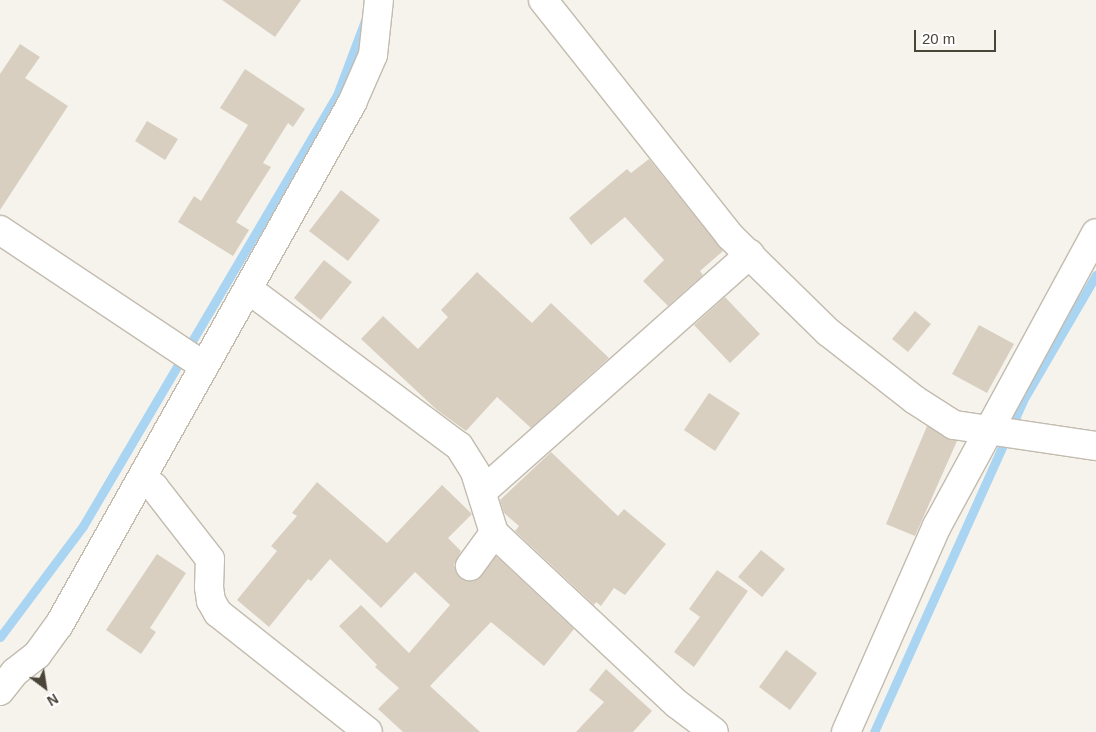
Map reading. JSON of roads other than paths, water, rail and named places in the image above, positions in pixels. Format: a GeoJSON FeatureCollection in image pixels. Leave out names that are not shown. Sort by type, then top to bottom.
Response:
{"type":"FeatureCollection","features":[{"type":"Feature","properties":{"kind":"street"},"geometry":{"type":"LineString","coordinates":[[0,691],[15,672],[37,654],[59,624],[352,103],[373,55],[379,0]]}},
{"type":"Feature","properties":{"kind":"street"},"geometry":{"type":"LineString","coordinates":[[543,0],[730,236],[828,332],[915,400],[954,425],[1096,446]]}},
{"type":"Feature","properties":{"kind":"street"},"geometry":{"type":"LineString","coordinates":[[0,230],[204,366]]}},
{"type":"Feature","properties":{"kind":"street"},"geometry":{"type":"LineString","coordinates":[[846,732],[937,526],[987,430],[1096,233]]}},
{"type":"Feature","properties":{"kind":"street"},"geometry":{"type":"LineString","coordinates":[[483,490],[750,254]]}},
{"type":"Feature","properties":{"kind":"street"},"geometry":{"type":"LineString","coordinates":[[248,289],[459,446],[483,490],[494,533],[677,704],[714,732]]}},
{"type":"Feature","properties":{"kind":"street"},"geometry":{"type":"LineString","coordinates":[[142,478],[154,487],[210,559],[209,587],[211,601],[218,613],[368,732]]}},
{"type":"Feature","properties":{"kind":"street"},"geometry":{"type":"LineString","coordinates":[[470,566],[494,533]]}},
{"type":"Feature","properties":{"kind":"waterway"},"geometry":{"type":"LineString","coordinates":[[0,637],[83,526],[337,95],[366,18]]}},
{"type":"Feature","properties":{"kind":"waterway"},"geometry":{"type":"LineString","coordinates":[[874,732],[1022,402],[1096,275]]}}]}
